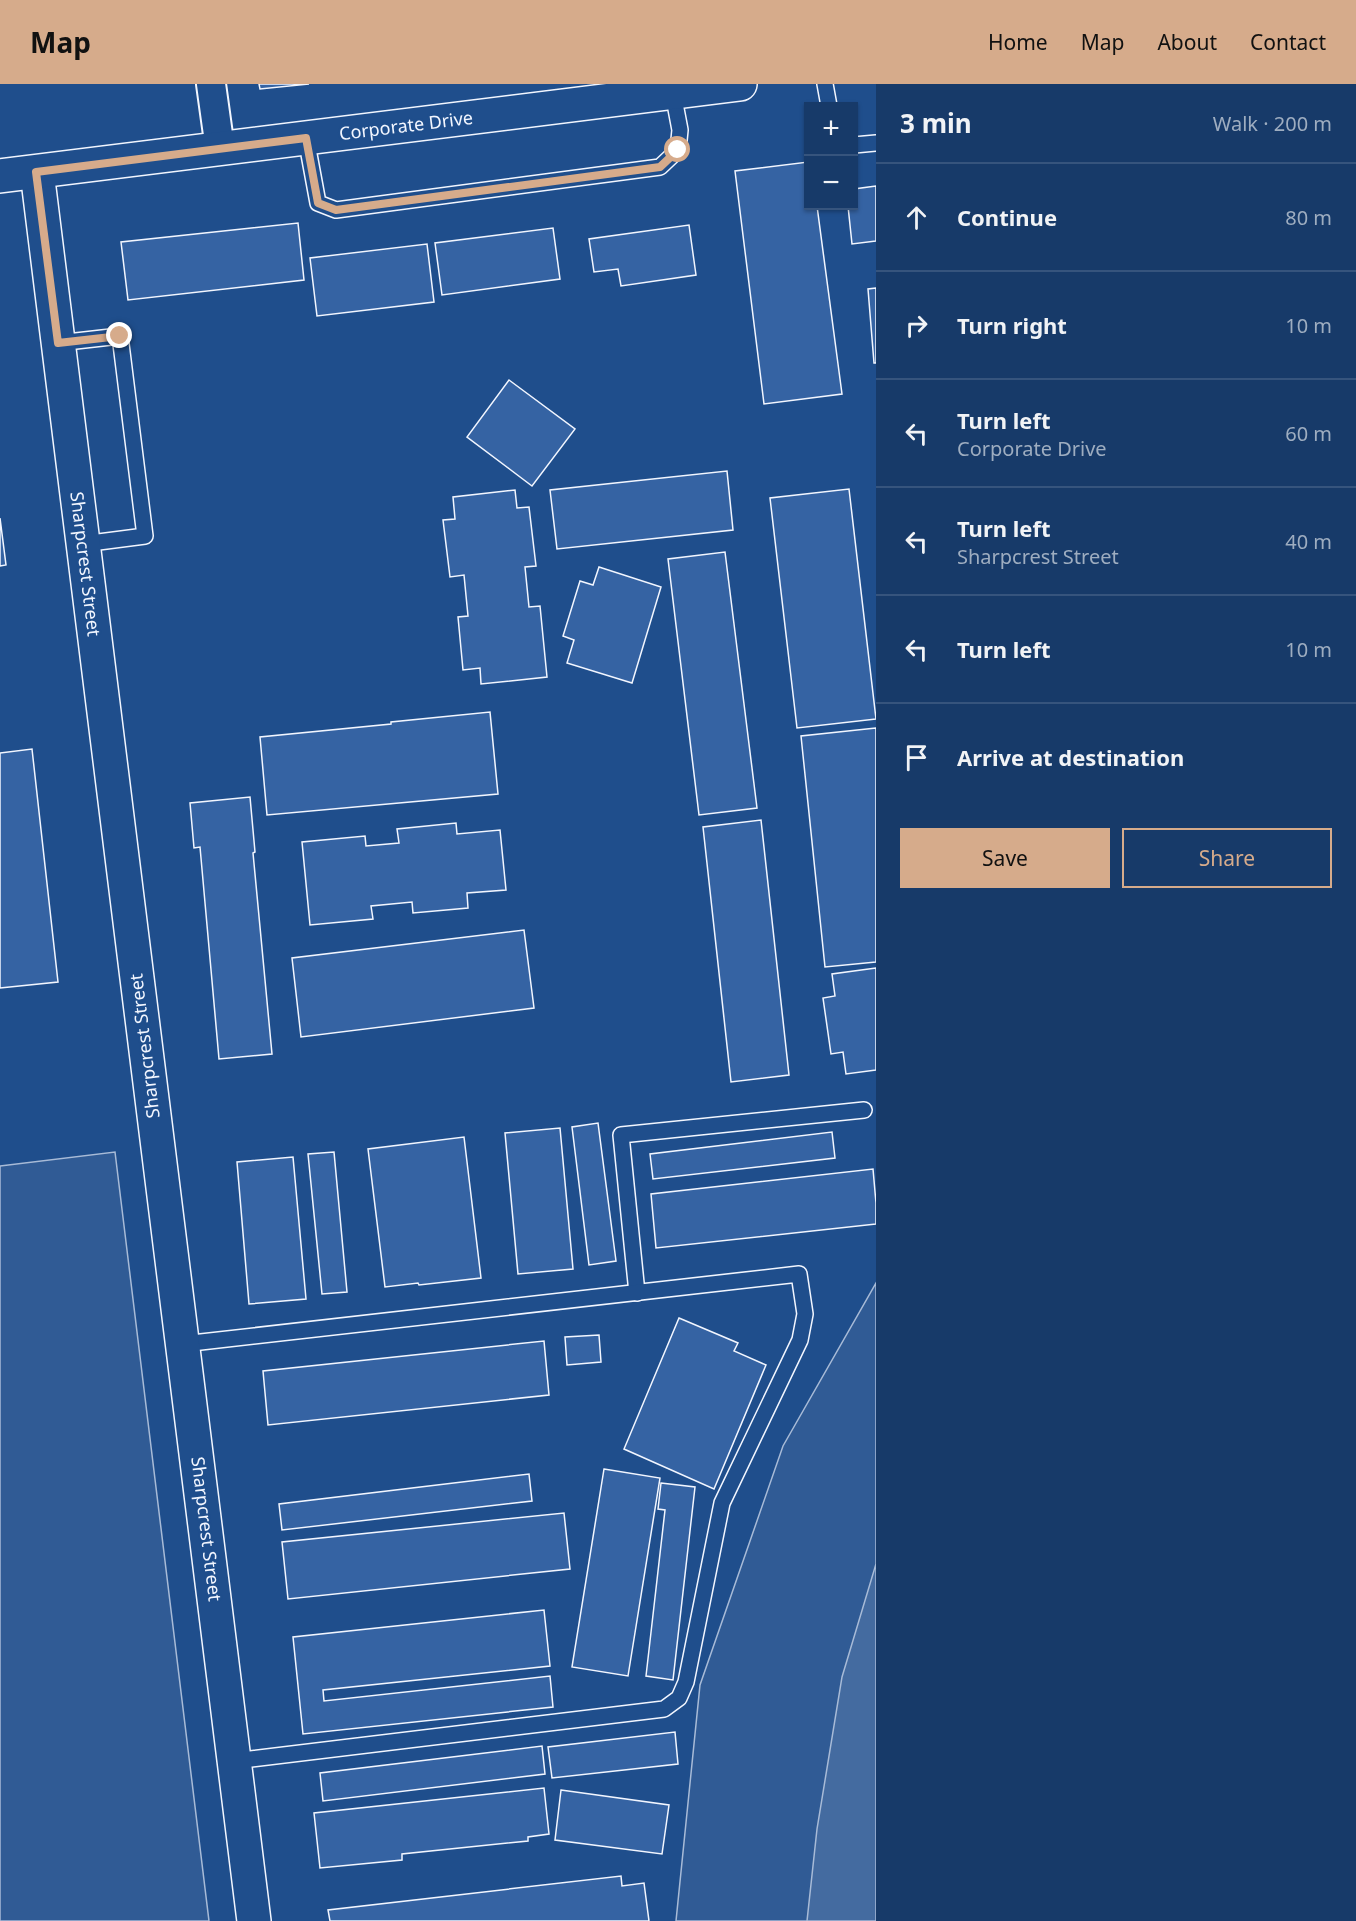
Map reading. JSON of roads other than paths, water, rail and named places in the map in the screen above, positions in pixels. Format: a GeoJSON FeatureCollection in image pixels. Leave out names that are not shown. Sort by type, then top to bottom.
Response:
{"type":"FeatureCollection","features":[{"type":"Feature","properties":{"kind":"street"},"geometry":{"type":"LineString","coordinates":[[211,84],[220,149]]}},
{"type":"Feature","properties":{"kind":"street","name":"Corporate Drive"},"geometry":{"type":"LineString","coordinates":[[0,176],[306,138],[581,94],[673,93],[740,84]]}},
{"type":"Feature","properties":{"kind":"street","name":"Sharpcrest Street"},"geometry":{"type":"LineString","coordinates":[[36,172],[254,1921]]}},
{"type":"Feature","properties":{"kind":"lane"},"geometry":{"type":"LineString","coordinates":[[825,84],[828,102]]}},
{"type":"Feature","properties":{"kind":"lane"},"geometry":{"type":"LineString","coordinates":[[306,138],[318,203],[336,210],[660,167],[678,150],[680,130],[673,93]]}},
{"type":"Feature","properties":{"kind":"lane"},"geometry":{"type":"LineString","coordinates":[[858,145],[876,143]]}},
{"type":"Feature","properties":{"kind":"lane"},"geometry":{"type":"LineString","coordinates":[[58,343],[120,336],[122,348],[145,536],[83,544]]}},
{"type":"Feature","properties":{"kind":"lane"},"geometry":{"type":"LineString","coordinates":[[638,1293],[621,1135],[864,1110]]}},
{"type":"Feature","properties":{"kind":"lane"},"geometry":{"type":"LineString","coordinates":[[183,1344],[799,1274],[805,1314],[800,1340],[722,1503],[686,1682],[679,1698],[664,1709],[234,1761]]}}]}
